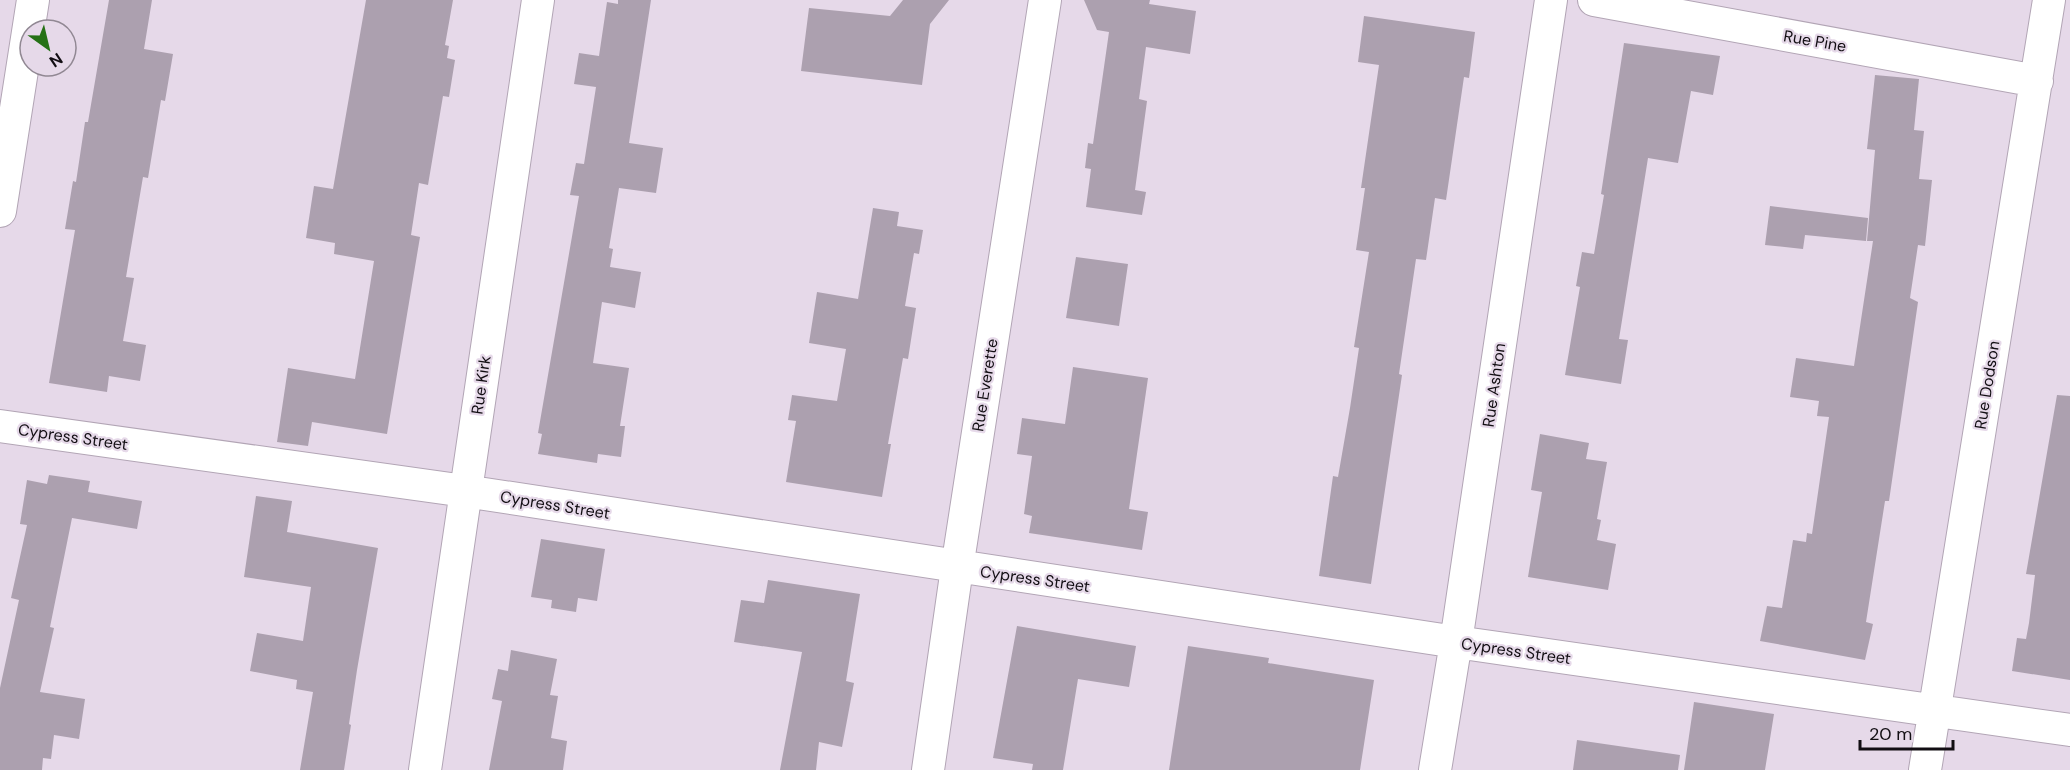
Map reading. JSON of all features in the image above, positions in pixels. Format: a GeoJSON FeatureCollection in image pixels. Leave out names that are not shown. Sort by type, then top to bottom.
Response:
{"type":"FeatureCollection","features":[{"type":"Feature","properties":{"kind":"street"},"geometry":{"type":"LineString","coordinates":[[0,211],[33,0]]}},
{"type":"Feature","properties":{"kind":"street","name":"Rue Kirk"},"geometry":{"type":"LineString","coordinates":[[425,770],[538,0]]}},
{"type":"Feature","properties":{"kind":"street","name":"Rue Everette"},"geometry":{"type":"LineString","coordinates":[[928,770],[1045,0]]}},
{"type":"Feature","properties":{"kind":"street","name":"Rue Ashton"},"geometry":{"type":"LineString","coordinates":[[1436,770],[1551,0]]}},
{"type":"Feature","properties":{"kind":"street","name":"Rue Pine"},"geometry":{"type":"LineString","coordinates":[[1594,0],[2037,81]]}},
{"type":"Feature","properties":{"kind":"street","name":"Rue Dodson"},"geometry":{"type":"LineString","coordinates":[[1925,770],[2049,0]]}},
{"type":"Feature","properties":{"kind":"street","name":"Cypress Street"},"geometry":{"type":"LineString","coordinates":[[0,426],[465,492],[1456,642],[2070,730]]}},
{"type":"Feature","properties":{"kind":"building"},"geometry":{"type":"Polygon","coordinates":[[[109,0],[152,0],[144,49],[173,54],[165,101],[161,100],[148,178],[143,177],[126,277],[134,278],[123,341],[146,345],[140,381],[109,376],[107,392],[49,383],[75,230],[65,229],[73,181],[76,182],[85,122],[88,122],[109,0]]]}},
{"type":"Feature","properties":{"kind":"building"},"geometry":{"type":"Polygon","coordinates":[[[366,0],[453,0],[445,45],[449,46],[447,58],[455,60],[449,97],[443,96],[428,185],[419,183],[411,235],[420,237],[387,434],[312,422],[308,446],[277,442],[288,368],[355,379],[374,261],[334,254],[335,243],[306,238],[314,186],[333,189],[366,0]]]}},
{"type":"Feature","properties":{"kind":"building"},"geometry":{"type":"Polygon","coordinates":[[[618,0],[651,0],[629,143],[663,148],[656,193],[619,188],[609,248],[613,249],[610,267],[641,272],[635,308],[602,302],[593,363],[629,368],[620,426],[625,426],[621,457],[598,454],[597,463],[538,454],[542,434],[538,433],[579,196],[570,195],[576,163],[584,164],[596,87],[574,84],[579,53],[599,56],[607,2],[618,4],[618,0]]]}},
{"type":"Feature","properties":{"kind":"building"},"geometry":{"type":"Polygon","coordinates":[[[903,0],[949,0],[930,24],[922,85],[801,71],[809,8],[890,16],[903,0]]]}},
{"type":"Feature","properties":{"kind":"building"},"geometry":{"type":"Polygon","coordinates":[[[1084,0],[1150,0],[1149,4],[1196,11],[1190,54],[1146,47],[1139,99],[1147,101],[1135,190],[1146,192],[1142,215],[1086,207],[1091,169],[1085,168],[1088,143],[1093,144],[1109,32],[1097,30],[1084,0]]]}},
{"type":"Feature","properties":{"kind":"building"},"geometry":{"type":"Polygon","coordinates":[[[1364,16],[1475,32],[1469,78],[1464,77],[1446,200],[1435,198],[1426,260],[1416,259],[1399,374],[1402,375],[1371,584],[1319,576],[1333,476],[1338,477],[1350,408],[1359,348],[1354,347],[1369,252],[1356,250],[1365,188],[1361,188],[1379,65],[1358,62],[1364,16]]]}},
{"type":"Feature","properties":{"kind":"building"},"geometry":{"type":"Polygon","coordinates":[[[1624,43],[1720,56],[1713,95],[1691,91],[1678,163],[1648,158],[1619,339],[1628,340],[1621,384],[1565,375],[1580,287],[1576,286],[1582,252],[1594,254],[1624,43]]]}},
{"type":"Feature","properties":{"kind":"building"},"geometry":{"type":"Polygon","coordinates":[[[1875,75],[1919,79],[1914,130],[1924,131],[1919,179],[1932,180],[1925,246],[1918,245],[1910,298],[1918,302],[1889,501],[1885,501],[1866,622],[1873,624],[1865,660],[1760,641],[1767,606],[1782,608],[1793,540],[1806,542],[1807,533],[1812,534],[1829,417],[1817,416],[1819,401],[1790,397],[1796,358],[1854,366],[1873,241],[1867,241],[1875,150],[1867,149],[1875,75]]]}},
{"type":"Feature","properties":{"kind":"building"},"geometry":{"type":"Polygon","coordinates":[[[1770,206],[1868,218],[1866,241],[1805,235],[1803,249],[1765,245],[1770,206]]]}},
{"type":"Feature","properties":{"kind":"building"},"geometry":{"type":"Polygon","coordinates":[[[873,208],[899,212],[897,226],[923,230],[919,254],[914,253],[905,306],[916,308],[908,359],[903,358],[888,444],[891,444],[882,497],[786,482],[796,421],[788,420],[792,395],[837,401],[846,349],[809,343],[817,292],[858,299],[873,208]]]}},
{"type":"Feature","properties":{"kind":"building"},"geometry":{"type":"Polygon","coordinates":[[[1076,257],[1128,264],[1119,326],[1066,318],[1076,257]]]}},
{"type":"Feature","properties":{"kind":"building"},"geometry":{"type":"Polygon","coordinates":[[[1073,367],[1148,378],[1129,509],[1148,512],[1142,550],[1029,533],[1032,516],[1024,514],[1032,456],[1017,454],[1022,418],[1065,424],[1073,367]]]}},
{"type":"Feature","properties":{"kind":"building"},"geometry":{"type":"Polygon","coordinates":[[[2057,395],[2070,396],[2070,680],[2012,671],[2017,638],[2026,639],[2029,623],[2035,575],[2026,574],[2057,395]]]}},
{"type":"Feature","properties":{"kind":"building"},"geometry":{"type":"Polygon","coordinates":[[[1540,434],[1589,443],[1586,459],[1607,462],[1597,519],[1601,520],[1597,540],[1616,544],[1608,590],[1528,577],[1542,492],[1531,490],[1540,434]]]}},
{"type":"Feature","properties":{"kind":"building"},"geometry":{"type":"Polygon","coordinates":[[[49,475],[90,481],[88,492],[142,501],[137,529],[72,518],[50,627],[54,628],[40,692],[85,699],[79,739],[54,735],[51,759],[43,758],[42,770],[0,770],[0,688],[19,600],[11,598],[27,525],[20,524],[27,480],[47,484],[49,475]]]}},
{"type":"Feature","properties":{"kind":"building"},"geometry":{"type":"Polygon","coordinates":[[[256,496],[292,501],[287,532],[378,548],[357,670],[344,770],[300,770],[313,692],[296,689],[297,680],[250,671],[257,633],[303,641],[311,587],[244,577],[256,496]]]}},
{"type":"Feature","properties":{"kind":"building"},"geometry":{"type":"Polygon","coordinates":[[[541,539],[605,549],[597,601],[578,598],[576,612],[551,608],[552,600],[531,597],[541,539]]]}},
{"type":"Feature","properties":{"kind":"building"},"geometry":{"type":"Polygon","coordinates":[[[768,580],[860,594],[846,681],[854,683],[842,747],[819,742],[816,770],[780,770],[802,652],[734,642],[741,600],[764,603],[768,580]]]}},
{"type":"Feature","properties":{"kind":"building"},"geometry":{"type":"Polygon","coordinates":[[[1017,626],[1136,646],[1129,687],[1078,679],[1063,770],[1032,770],[1033,764],[993,758],[1017,626]]]}},
{"type":"Feature","properties":{"kind":"building"},"geometry":{"type":"Polygon","coordinates":[[[1188,646],[1269,658],[1268,663],[1374,680],[1360,770],[1169,770],[1188,646]]]}},
{"type":"Feature","properties":{"kind":"building"},"geometry":{"type":"Polygon","coordinates":[[[511,650],[557,659],[550,695],[558,696],[551,738],[567,741],[563,770],[489,770],[502,701],[492,699],[498,669],[508,671],[511,650]]]}},
{"type":"Feature","properties":{"kind":"building"},"geometry":{"type":"Polygon","coordinates":[[[1694,702],[1774,714],[1765,770],[1684,770],[1694,702]]]}},
{"type":"Feature","properties":{"kind":"building"},"geometry":{"type":"Polygon","coordinates":[[[1577,740],[1680,755],[1678,770],[1573,770],[1577,740]]]}}]}
